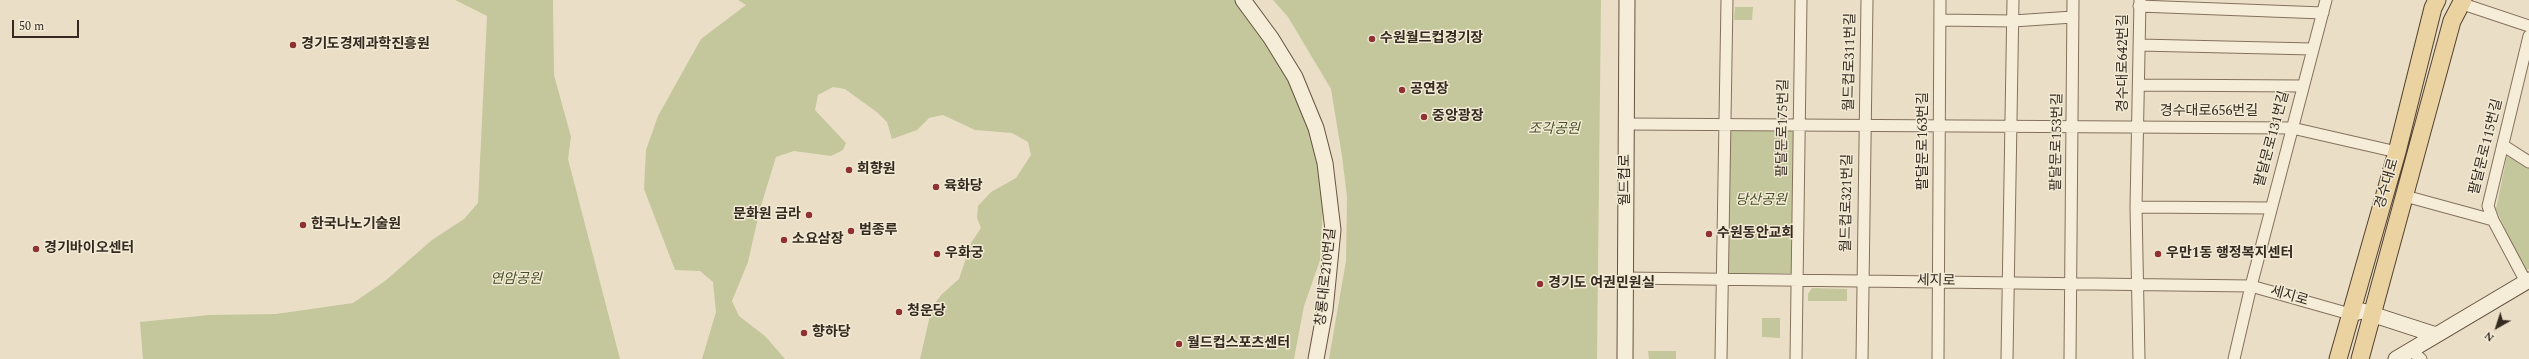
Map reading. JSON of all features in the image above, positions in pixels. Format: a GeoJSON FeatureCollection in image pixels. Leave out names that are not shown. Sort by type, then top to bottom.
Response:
{"type":"FeatureCollection","features":[{"type":"Feature","properties":{"kind":"main road","name":"경수대로"},"geometry":{"type":"LineString","coordinates":[[2338,359],[2397,152],[2435,3]]}},
{"type":"Feature","properties":{"kind":"main road","name":"경수대로"},"geometry":{"type":"LineString","coordinates":[[2360,359],[2374,315],[2458,4]]}},
{"type":"Feature","properties":{"kind":"street","name":"창룡대로210번길"},"geometry":{"type":"LineString","coordinates":[[1243,0],[1271,38],[1295,77],[1316,128],[1325,163],[1332,209],[1332,243],[1325,310],[1316,359]]}},
{"type":"Feature","properties":{"kind":"street","name":"월드컵로"},"geometry":{"type":"LineString","coordinates":[[1624,359],[1627,0]]}},
{"type":"Feature","properties":{"kind":"street"},"geometry":{"type":"LineString","coordinates":[[1721,359],[1727,0]]}},
{"type":"Feature","properties":{"kind":"street","name":"팔달문로175번길"},"geometry":{"type":"LineString","coordinates":[[1797,280],[1801,0]]}},
{"type":"Feature","properties":{"kind":"street","name":"월드컵로311번길"},"geometry":{"type":"LineString","coordinates":[[1865,125],[1867,0]]}},
{"type":"Feature","properties":{"kind":"street","name":"팔달문로163번길"},"geometry":{"type":"LineString","coordinates":[[1938,359],[1940,0]]}},
{"type":"Feature","properties":{"kind":"street"},"geometry":{"type":"LineString","coordinates":[[2007,359],[2013,0]]}},
{"type":"Feature","properties":{"kind":"street","name":"팔달문로153번길"},"geometry":{"type":"LineString","coordinates":[[2071,285],[2073,0]]}},
{"type":"Feature","properties":{"kind":"street","name":"팔달문로131번길"},"geometry":{"type":"LineString","coordinates":[[2234,359],[2251,286],[2326,0]]}},
{"type":"Feature","properties":{"kind":"street"},"geometry":{"type":"LineString","coordinates":[[2140,3],[2323,13]]}},
{"type":"Feature","properties":{"kind":"street","name":"경수대로642번길"},"geometry":{"type":"LineString","coordinates":[[2139,126],[2140,3]]}},
{"type":"Feature","properties":{"kind":"street"},"geometry":{"type":"LineString","coordinates":[[2458,4],[2529,26]]}},
{"type":"Feature","properties":{"kind":"street"},"geometry":{"type":"LineString","coordinates":[[1940,20],[2013,21],[2073,17]]}},
{"type":"Feature","properties":{"kind":"street","name":"팔달문로115번길"},"geometry":{"type":"LineString","coordinates":[[2528,281],[2493,220],[2488,206],[2504,146],[2529,36]]}},
{"type":"Feature","properties":{"kind":"street"},"geometry":{"type":"LineString","coordinates":[[2139,46],[2312,49]]}},
{"type":"Feature","properties":{"kind":"street"},"geometry":{"type":"LineString","coordinates":[[2139,85],[2303,86]]}},
{"type":"Feature","properties":{"kind":"street"},"geometry":{"type":"LineString","coordinates":[[1626,124],[1939,126]]}},
{"type":"Feature","properties":{"kind":"street","name":"월드컵로321번길"},"geometry":{"type":"LineString","coordinates":[[1862,281],[1865,125]]}},
{"type":"Feature","properties":{"kind":"street","name":"경수대로656번길"},"geometry":{"type":"LineString","coordinates":[[1939,126],[2292,128],[2397,152]]}},
{"type":"Feature","properties":{"kind":"street"},"geometry":{"type":"LineString","coordinates":[[2139,126],[2136,207],[2139,359]]}},
{"type":"Feature","properties":{"kind":"street"},"geometry":{"type":"LineString","coordinates":[[2504,146],[2529,162]]}},
{"type":"Feature","properties":{"kind":"street"},"geometry":{"type":"LineString","coordinates":[[2405,196],[2493,220]]}},
{"type":"Feature","properties":{"kind":"street"},"geometry":{"type":"LineString","coordinates":[[2136,207],[2271,208]]}},
{"type":"Feature","properties":{"kind":"street","name":"세지로"},"geometry":{"type":"LineString","coordinates":[[1625,278],[2071,285],[2138,283],[2251,286],[2350,314],[2362,311],[2436,335]]}},
{"type":"Feature","properties":{"kind":"street"},"geometry":{"type":"LineString","coordinates":[[1796,359],[1797,280]]}},
{"type":"Feature","properties":{"kind":"street"},"geometry":{"type":"LineString","coordinates":[[1862,281],[1862,359]]}},
{"type":"Feature","properties":{"kind":"street"},"geometry":{"type":"LineString","coordinates":[[2396,359],[2417,355],[2436,335],[2528,281]]}},
{"type":"Feature","properties":{"kind":"street"},"geometry":{"type":"LineString","coordinates":[[2070,359],[2071,285]]}},
{"type":"Feature","properties":{"kind":"green space","name":"연암공원"},"geometry":{"type":"Polygon","coordinates":[[[455,0],[553,0],[554,75],[571,137],[568,159],[620,359],[143,359],[140,322],[209,315],[276,314],[353,303],[385,281],[432,240],[464,219],[478,203],[487,16],[455,0]]]}},
{"type":"Feature","properties":{"kind":"green space"},"geometry":{"type":"Polygon","coordinates":[[[738,0],[1238,0],[1274,48],[1313,123],[1323,207],[1320,260],[1304,306],[1294,359],[920,359],[932,307],[942,294],[959,279],[971,243],[981,228],[977,218],[978,206],[991,192],[1016,178],[1031,155],[1028,142],[1012,133],[975,130],[943,115],[929,118],[917,130],[892,139],[887,122],[878,113],[845,89],[833,87],[818,95],[815,110],[846,143],[843,150],[831,156],[794,151],[776,157],[760,209],[748,262],[732,301],[739,316],[765,336],[785,359],[702,359],[716,312],[713,282],[700,271],[675,270],[644,189],[646,150],[658,116],[701,39],[746,5],[738,0]]]}},
{"type":"Feature","properties":{"kind":"green space","name":"조각공원"},"geometry":{"type":"Polygon","coordinates":[[[1273,0],[1601,0],[1597,359],[1329,359],[1346,261],[1347,197],[1342,156],[1331,89],[1288,17],[1273,0]]]}},
{"type":"Feature","properties":{"kind":"green space"},"geometry":{"type":"Polygon","coordinates":[[[1735,7],[1753,7],[1752,20],[1734,20],[1735,7]]]}},
{"type":"Feature","properties":{"kind":"green space","name":"당산공원"},"geometry":{"type":"Polygon","coordinates":[[[1730,129],[1793,130],[1791,273],[1728,273],[1730,129]]]}},
{"type":"Feature","properties":{"kind":"green space"},"geometry":{"type":"Polygon","coordinates":[[[2507,156],[2524,162],[2529,167],[2529,269],[2524,271],[2496,209],[2507,156]]]}},
{"type":"Feature","properties":{"kind":"green space"},"geometry":{"type":"Polygon","coordinates":[[[1812,288],[1847,289],[1847,301],[1808,301],[1808,294],[1812,288]]]}},
{"type":"Feature","properties":{"kind":"green space"},"geometry":{"type":"Polygon","coordinates":[[[1762,318],[1780,318],[1780,338],[1762,337],[1762,318]]]}},
{"type":"Feature","properties":{"kind":"green space"},"geometry":{"type":"Polygon","coordinates":[[[1648,351],[1676,351],[1676,359],[1649,359],[1648,351]]]}},
{"type":"Feature","properties":{"kind":"place","name":"수원월드컵경기장"},"geometry":{"type":"Point","coordinates":[1372,39]}},
{"type":"Feature","properties":{"kind":"place","name":"경기도경제과학진흥원"},"geometry":{"type":"Point","coordinates":[293,45]}},
{"type":"Feature","properties":{"kind":"place","name":"공연장"},"geometry":{"type":"Point","coordinates":[1402,90]}},
{"type":"Feature","properties":{"kind":"place","name":"중앙광장"},"geometry":{"type":"Point","coordinates":[1424,117]}},
{"type":"Feature","properties":{"kind":"place","name":"회향원"},"geometry":{"type":"Point","coordinates":[849,170]}},
{"type":"Feature","properties":{"kind":"place","name":"육화당"},"geometry":{"type":"Point","coordinates":[936,187]}},
{"type":"Feature","properties":{"kind":"place","name":"문화원 금라"},"geometry":{"type":"Point","coordinates":[809,215]}},
{"type":"Feature","properties":{"kind":"place","name":"한국나노기술원"},"geometry":{"type":"Point","coordinates":[303,225]}},
{"type":"Feature","properties":{"kind":"place","name":"범종루"},"geometry":{"type":"Point","coordinates":[851,231]}},
{"type":"Feature","properties":{"kind":"place","name":"수원동안교회"},"geometry":{"type":"Point","coordinates":[1709,234]}},
{"type":"Feature","properties":{"kind":"place","name":"소요삼장"},"geometry":{"type":"Point","coordinates":[784,240]}},
{"type":"Feature","properties":{"kind":"place","name":"경기바이오센터"},"geometry":{"type":"Point","coordinates":[36,249]}},
{"type":"Feature","properties":{"kind":"place","name":"우화궁"},"geometry":{"type":"Point","coordinates":[937,254]}},
{"type":"Feature","properties":{"kind":"place","name":"우만1동 행정복지센터"},"geometry":{"type":"Point","coordinates":[2158,254]}},
{"type":"Feature","properties":{"kind":"place","name":"경기도 여권민원실"},"geometry":{"type":"Point","coordinates":[1540,284]}},
{"type":"Feature","properties":{"kind":"place","name":"청운당"},"geometry":{"type":"Point","coordinates":[899,312]}},
{"type":"Feature","properties":{"kind":"place","name":"향하당"},"geometry":{"type":"Point","coordinates":[804,333]}},
{"type":"Feature","properties":{"kind":"place","name":"월드컵스포츠센터"},"geometry":{"type":"Point","coordinates":[1179,344]}}]}
